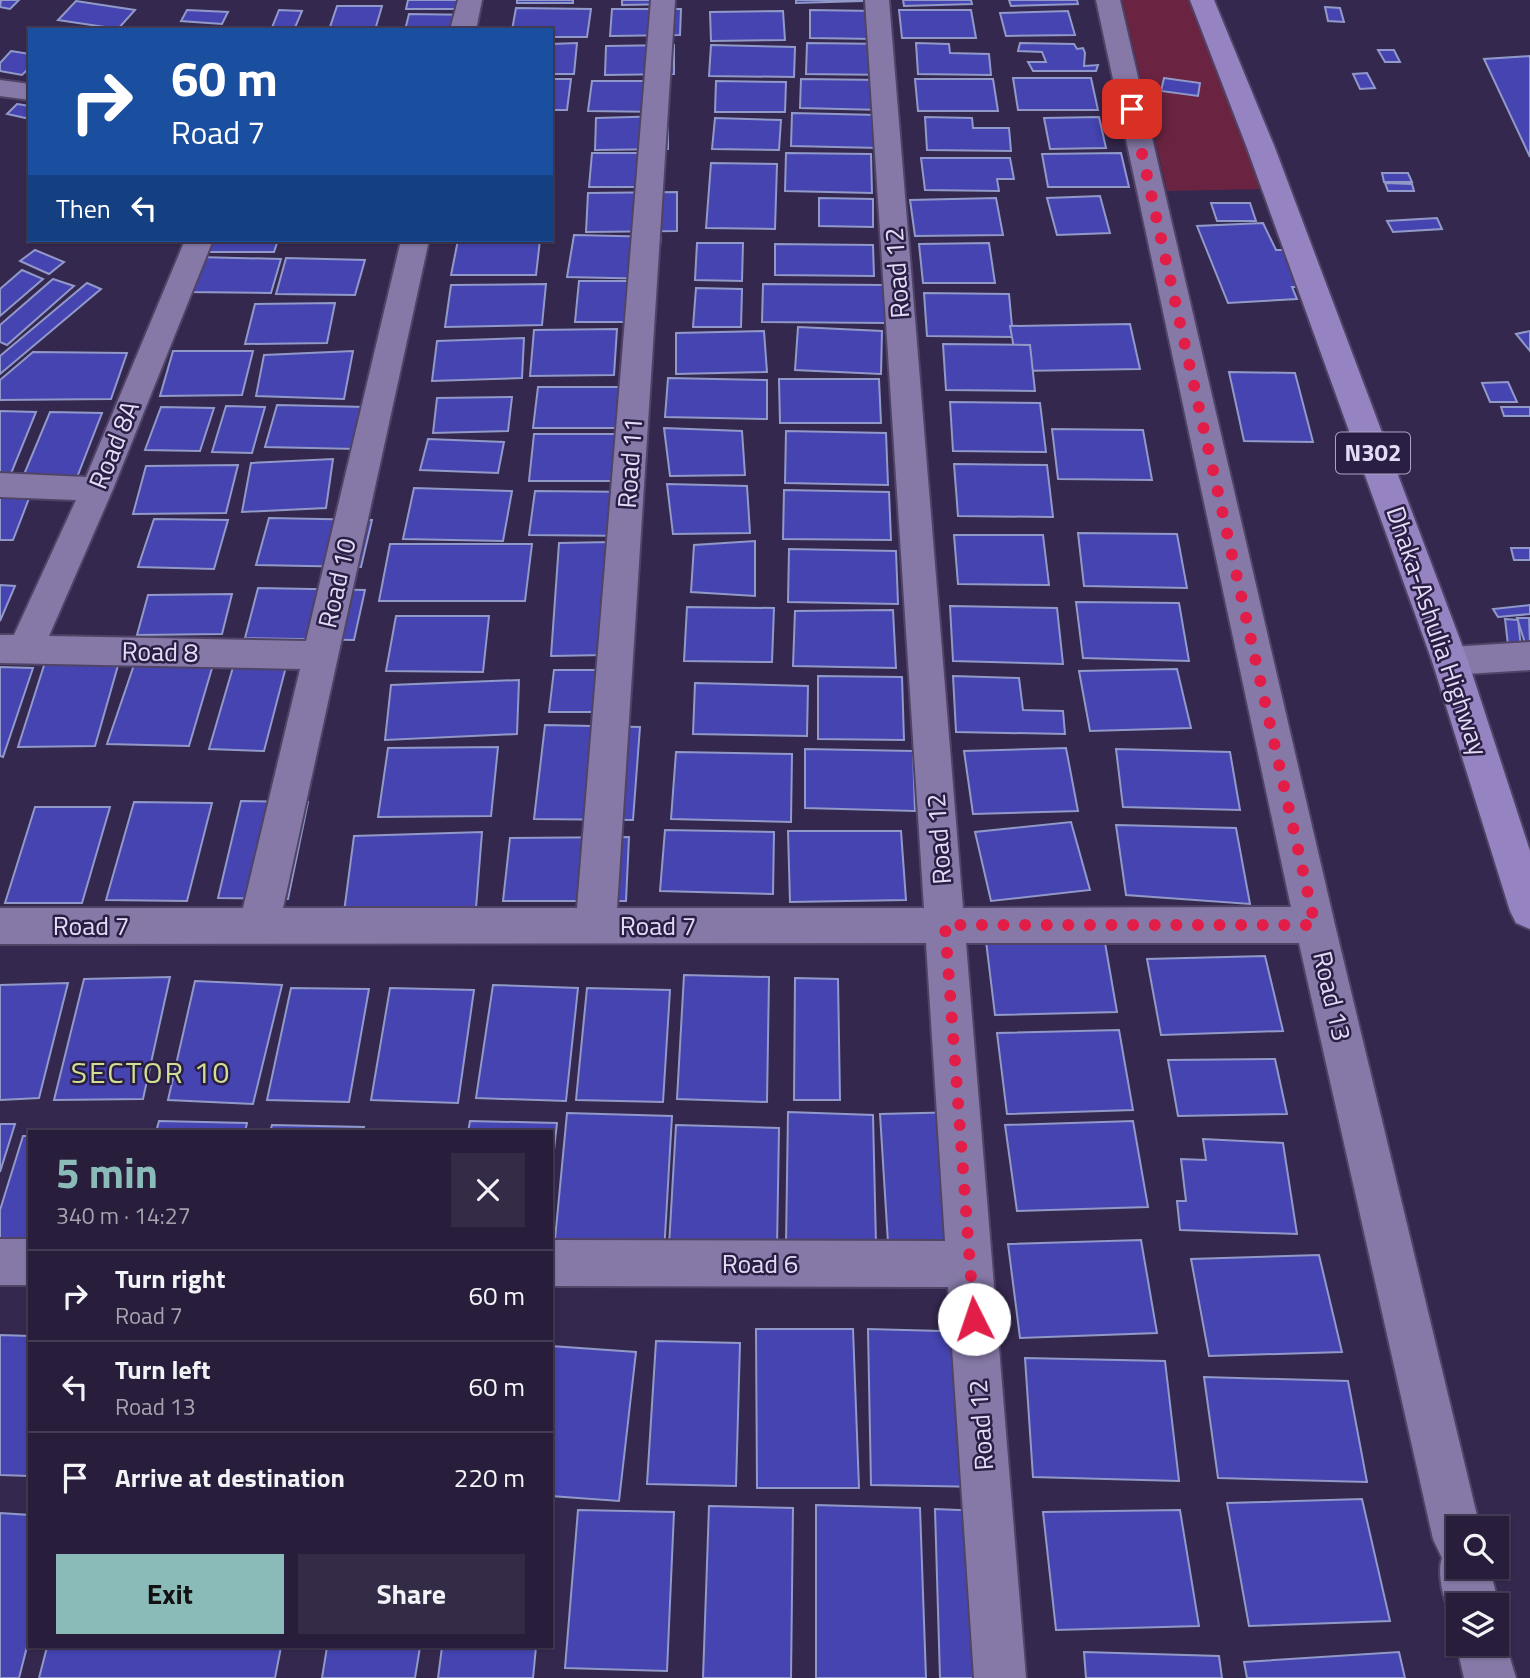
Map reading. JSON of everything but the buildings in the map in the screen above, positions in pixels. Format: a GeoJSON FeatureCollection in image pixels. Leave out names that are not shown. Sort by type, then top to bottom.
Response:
{"type":"FeatureCollection","features":[{"type":"Feature","properties":{"kind":"highway","name":"Dhaka-Ashulia Highway"},"geometry":{"type":"LineString","coordinates":[[1202,0],[1261,148],[1450,661],[1530,911]]}},
{"type":"Feature","properties":{"kind":"street"},"geometry":{"type":"LineString","coordinates":[[463,28],[470,0]]}},
{"type":"Feature","properties":{"kind":"street","name":"Road 11"},"geometry":{"type":"LineString","coordinates":[[596,926],[663,0]]}},
{"type":"Feature","properties":{"kind":"street","name":"Road 12"},"geometry":{"type":"LineString","coordinates":[[877,0],[1000,1678]]}},
{"type":"Feature","properties":{"kind":"street","name":"Road 13"},"geometry":{"type":"LineString","coordinates":[[1108,0],[1315,925],[1453,1516]]}},
{"type":"Feature","properties":{"kind":"street"},"geometry":{"type":"LineString","coordinates":[[0,88],[28,92]]}},
{"type":"Feature","properties":{"kind":"street","name":"Road 8A"},"geometry":{"type":"LineString","coordinates":[[13,649],[97,489],[185,270],[199,242]]}},
{"type":"Feature","properties":{"kind":"street","name":"Road 10"},"geometry":{"type":"LineString","coordinates":[[259,926],[415,242]]}},
{"type":"Feature","properties":{"kind":"street"},"geometry":{"type":"LineString","coordinates":[[0,485],[97,489]]}},
{"type":"Feature","properties":{"kind":"street","name":"Road 8"},"geometry":{"type":"LineString","coordinates":[[13,649],[321,655]]}},
{"type":"Feature","properties":{"kind":"street"},"geometry":{"type":"LineString","coordinates":[[1450,661],[1530,656]]}},
{"type":"Feature","properties":{"kind":"street","name":"Road 7"},"geometry":{"type":"LineString","coordinates":[[0,926],[1315,925]]}},
{"type":"Feature","properties":{"kind":"street"},"geometry":{"type":"LineString","coordinates":[[0,1262],[28,1262]]}},
{"type":"Feature","properties":{"kind":"street","name":"Road 6"},"geometry":{"type":"LineString","coordinates":[[553,1263],[970,1264]]}},
{"type":"Feature","properties":{"kind":"street"},"geometry":{"type":"LineString","coordinates":[[1485,1656],[1490,1678]]}},
{"type":"Feature","properties":{"kind":"shaded area"},"geometry":{"type":"Polygon","coordinates":[[[1122,0],[1205,0],[1263,189],[1167,191],[1122,0]]]}},
{"type":"Feature","properties":{"kind":"district","name":"SECTOR 10"},"geometry":{"type":"Point","coordinates":[151,1073]}},
{"type":"Feature","properties":{"kind":"route"},"geometry":{"type":"LineString","coordinates":[[974,1319],[945,925],[1315,925],[1132,109]]}}]}
